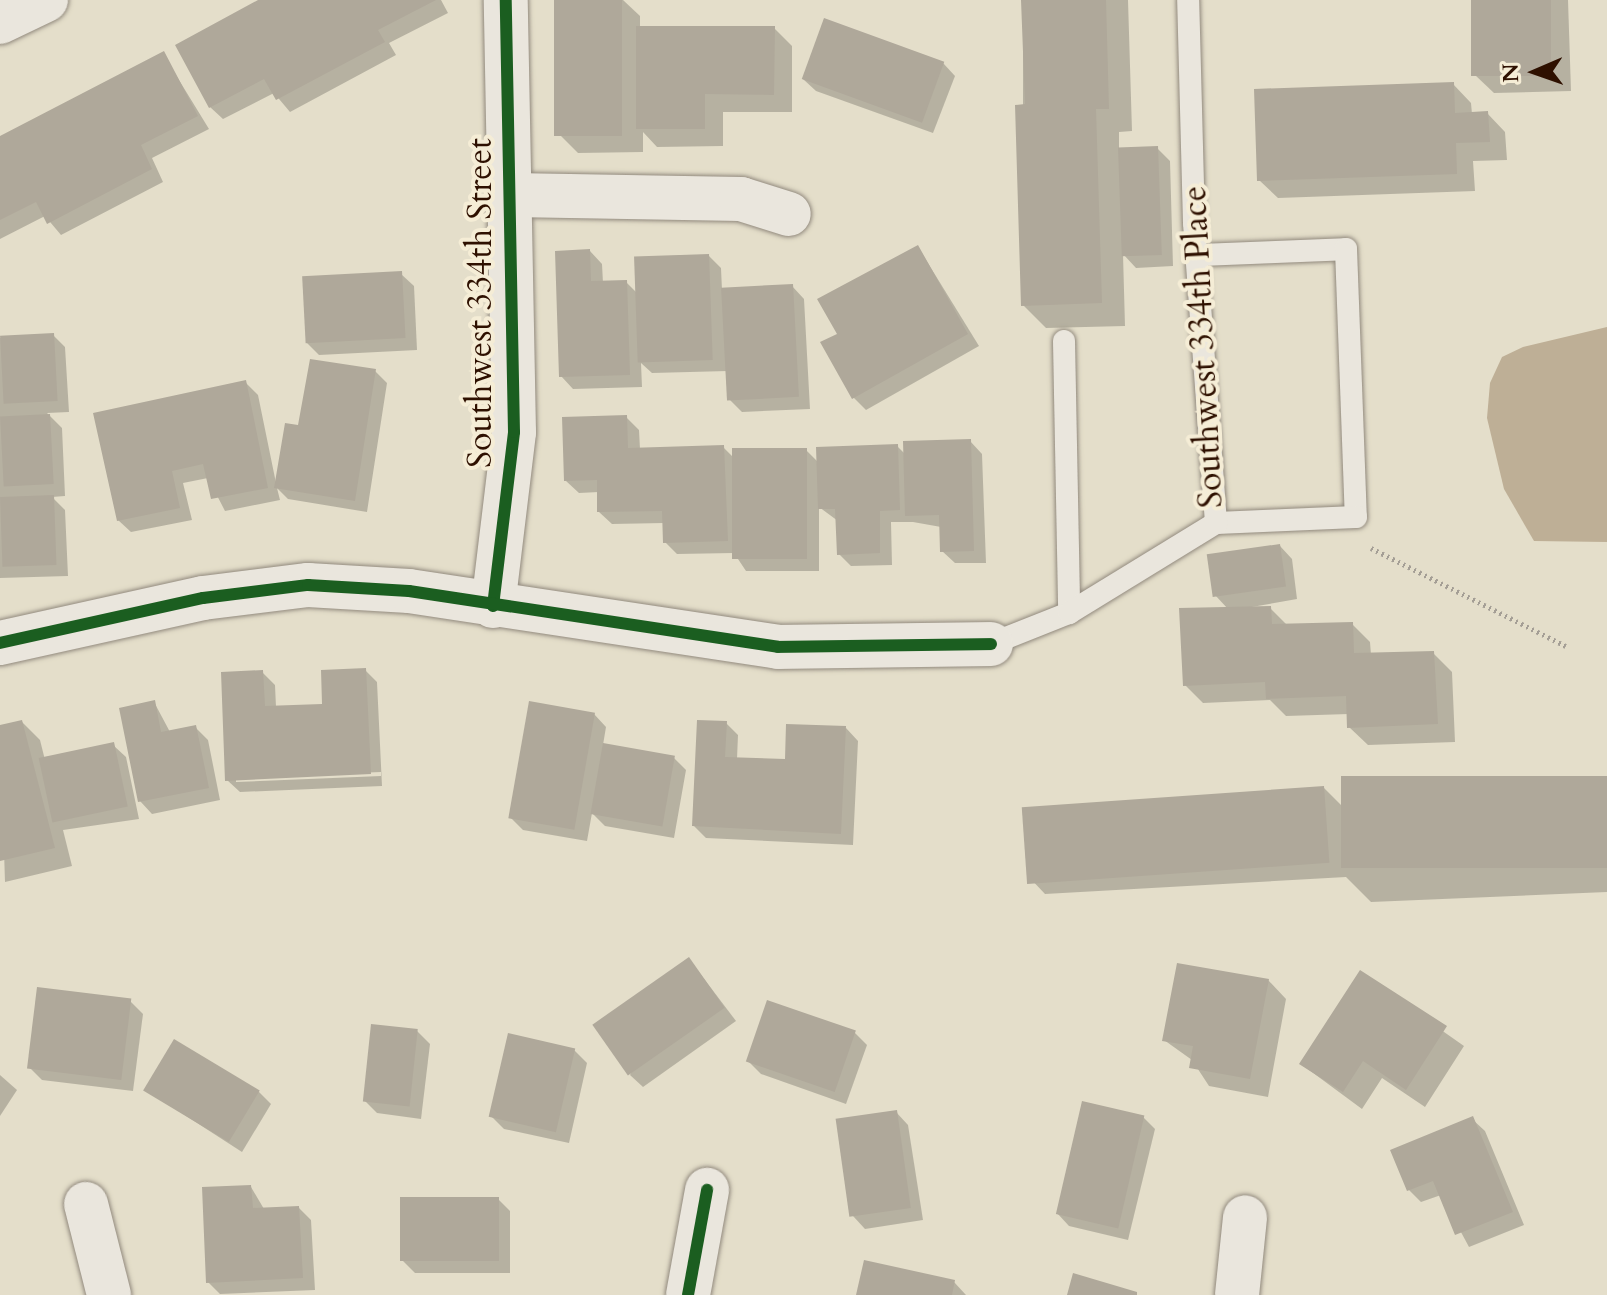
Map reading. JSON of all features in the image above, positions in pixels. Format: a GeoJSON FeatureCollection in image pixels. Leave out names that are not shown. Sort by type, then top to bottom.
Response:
{"type":"FeatureCollection","features":[{"type":"Feature","properties":{"kind":"street"},"geometry":{"type":"LineString","coordinates":[[0,22],[46,0]]}},
{"type":"Feature","properties":{"kind":"street","name":"Southwest 334th Street"},"geometry":{"type":"LineString","coordinates":[[493,606],[514,432],[506,0]]}},
{"type":"Feature","properties":{"kind":"street"},"geometry":{"type":"LineString","coordinates":[[512,195],[741,199],[789,214]]}},
{"type":"Feature","properties":{"kind":"street"},"geometry":{"type":"LineString","coordinates":[[0,643],[203,598],[308,585],[493,606],[778,647],[991,644]]}},
{"type":"Feature","properties":{"kind":"street"},"geometry":{"type":"LineString","coordinates":[[688,1295],[707,1190]]}},
{"type":"Feature","properties":{"kind":"street"},"geometry":{"type":"LineString","coordinates":[[86,1204],[109,1295]]}},
{"type":"Feature","properties":{"kind":"street"},"geometry":{"type":"LineString","coordinates":[[1237,1295],[1245,1217]]}},
{"type":"Feature","properties":{"kind":"lane","name":"Southwest 334th Place"},"geometry":{"type":"LineString","coordinates":[[991,644],[1069,613],[1216,523],[1199,255],[1188,0]]}},
{"type":"Feature","properties":{"kind":"lane"},"geometry":{"type":"LineString","coordinates":[[1199,255],[1346,249],[1356,517],[1216,523]]}},
{"type":"Feature","properties":{"kind":"lane"},"geometry":{"type":"LineString","coordinates":[[1064,341],[1069,613]]}},
{"type":"Feature","properties":{"kind":"path"},"geometry":{"type":"LineString","coordinates":[[1313,519],[1566,646]]}},
{"type":"Feature","properties":{"kind":"shaded area"},"geometry":{"type":"Polygon","coordinates":[[[1607,327],[1607,542],[1534,541],[1504,489],[1487,418],[1490,383],[1502,357],[1523,347],[1607,327]]]}},
{"type":"Feature","properties":{"kind":"building"},"geometry":{"type":"Polygon","coordinates":[[[258,0],[436,0],[378,30],[385,42],[276,100],[264,79],[209,108],[175,45],[258,0]]]}},
{"type":"Feature","properties":{"kind":"building"},"geometry":{"type":"Polygon","coordinates":[[[554,0],[622,0],[622,136],[554,136],[554,0]]]}},
{"type":"Feature","properties":{"kind":"building"},"geometry":{"type":"Polygon","coordinates":[[[1021,0],[1106,0],[1109,109],[1096,109],[1102,303],[1021,306],[1015,105],[1025,104],[1021,0]]]}},
{"type":"Feature","properties":{"kind":"building"},"geometry":{"type":"Polygon","coordinates":[[[1471,0],[1551,0],[1551,76],[1471,76],[1471,0]]]}},
{"type":"Feature","properties":{"kind":"building"},"geometry":{"type":"Polygon","coordinates":[[[824,18],[944,62],[922,123],[802,79],[824,18]]]}},
{"type":"Feature","properties":{"kind":"building"},"geometry":{"type":"Polygon","coordinates":[[[636,26],[775,26],[774,95],[705,94],[705,129],[636,129],[636,26]]]}},
{"type":"Feature","properties":{"kind":"building"},"geometry":{"type":"Polygon","coordinates":[[[164,51],[198,116],[141,145],[152,169],[47,224],[36,202],[0,220],[0,136],[164,51]]]}},
{"type":"Feature","properties":{"kind":"building"},"geometry":{"type":"Polygon","coordinates":[[[1454,82],[1455,113],[1488,111],[1490,142],[1456,143],[1457,174],[1257,181],[1254,89],[1454,82]]]}},
{"type":"Feature","properties":{"kind":"building"},"geometry":{"type":"Polygon","coordinates":[[[1158,146],[1162,255],[1122,256],[1118,147],[1158,146]]]}},
{"type":"Feature","properties":{"kind":"building"},"geometry":{"type":"Polygon","coordinates":[[[918,245],[968,334],[852,399],[820,342],[837,334],[817,299],[918,245]]]}},
{"type":"Feature","properties":{"kind":"building"},"geometry":{"type":"Polygon","coordinates":[[[590,249],[591,281],[627,280],[630,375],[559,377],[555,251],[590,249]]]}},
{"type":"Feature","properties":{"kind":"building"},"geometry":{"type":"Polygon","coordinates":[[[709,254],[713,360],[638,363],[634,257],[709,254]]]}},
{"type":"Feature","properties":{"kind":"building"},"geometry":{"type":"Polygon","coordinates":[[[402,271],[406,338],[306,343],[302,276],[402,271]]]}},
{"type":"Feature","properties":{"kind":"building"},"geometry":{"type":"Polygon","coordinates":[[[793,284],[799,397],[727,401],[721,288],[793,284]]]}},
{"type":"Feature","properties":{"kind":"building"},"geometry":{"type":"Polygon","coordinates":[[[54,333],[58,401],[4,404],[0,336],[54,333]]]}},
{"type":"Feature","properties":{"kind":"building"},"geometry":{"type":"Polygon","coordinates":[[[310,359],[376,369],[355,501],[274,488],[285,423],[298,425],[310,359]]]}},
{"type":"Feature","properties":{"kind":"building"},"geometry":{"type":"Polygon","coordinates":[[[246,380],[268,488],[211,499],[203,464],[172,471],[180,508],[117,521],[93,413],[246,380]]]}},
{"type":"Feature","properties":{"kind":"building"},"geometry":{"type":"Polygon","coordinates":[[[50,414],[54,484],[4,487],[0,417],[50,414]]]}},
{"type":"Feature","properties":{"kind":"building"},"geometry":{"type":"Polygon","coordinates":[[[627,415],[628,448],[724,445],[728,541],[663,543],[662,511],[597,512],[597,480],[564,481],[562,417],[627,415]]]}},
{"type":"Feature","properties":{"kind":"building"},"geometry":{"type":"Polygon","coordinates":[[[971,439],[974,551],[940,552],[939,515],[905,516],[903,441],[971,439]]]}},
{"type":"Feature","properties":{"kind":"building"},"geometry":{"type":"Polygon","coordinates":[[[898,444],[900,510],[880,511],[880,553],[837,555],[835,509],[818,509],[816,447],[898,444]]]}},
{"type":"Feature","properties":{"kind":"building"},"geometry":{"type":"Polygon","coordinates":[[[732,448],[807,448],[807,559],[732,559],[732,448]]]}},
{"type":"Feature","properties":{"kind":"building"},"geometry":{"type":"Polygon","coordinates":[[[54,495],[56,565],[2,567],[0,497],[54,495]]]}},
{"type":"Feature","properties":{"kind":"building"},"geometry":{"type":"Polygon","coordinates":[[[1280,544],[1286,587],[1213,597],[1207,554],[1280,544]]]}},
{"type":"Feature","properties":{"kind":"building"},"geometry":{"type":"Polygon","coordinates":[[[1271,606],[1272,624],[1353,622],[1354,653],[1434,651],[1438,724],[1347,728],[1346,696],[1266,699],[1265,682],[1183,686],[1179,608],[1271,606]]]}},
{"type":"Feature","properties":{"kind":"building"},"geometry":{"type":"Polygon","coordinates":[[[366,668],[371,774],[225,781],[221,672],[263,670],[265,706],[322,704],[321,670],[366,668]]]}},
{"type":"Feature","properties":{"kind":"building"},"geometry":{"type":"Polygon","coordinates":[[[155,700],[161,732],[196,725],[209,788],[138,802],[119,708],[155,700]]]}},
{"type":"Feature","properties":{"kind":"building"},"geometry":{"type":"Polygon","coordinates":[[[529,701],[595,713],[574,830],[508,818],[529,701]]]}},
{"type":"Feature","properties":{"kind":"building"},"geometry":{"type":"Polygon","coordinates":[[[22,720],[55,848],[0,861],[0,725],[22,720]]]}},
{"type":"Feature","properties":{"kind":"building"},"geometry":{"type":"Polygon","coordinates":[[[697,720],[727,721],[725,757],[785,759],[786,724],[846,726],[841,834],[692,826],[697,720]]]}},
{"type":"Feature","properties":{"kind":"building"},"geometry":{"type":"Polygon","coordinates":[[[114,742],[128,807],[52,823],[39,758],[114,742]]]}},
{"type":"Feature","properties":{"kind":"building"},"geometry":{"type":"Polygon","coordinates":[[[603,743],[675,756],[662,827],[590,814],[603,743]]]}},
{"type":"Feature","properties":{"kind":"building"},"geometry":{"type":"Polygon","coordinates":[[[1341,776],[1607,776],[1607,868],[1341,868],[1341,776]]]}},
{"type":"Feature","properties":{"kind":"building"},"geometry":{"type":"Polygon","coordinates":[[[1324,786],[1329,863],[1027,884],[1022,807],[1324,786]]]}},
{"type":"Feature","properties":{"kind":"building"},"geometry":{"type":"Polygon","coordinates":[[[689,957],[725,1008],[628,1075],[592,1025],[689,957]]]}},
{"type":"Feature","properties":{"kind":"building"},"geometry":{"type":"Polygon","coordinates":[[[1177,963],[1269,979],[1250,1079],[1189,1068],[1193,1046],[1162,1041],[1177,963]]]}},
{"type":"Feature","properties":{"kind":"building"},"geometry":{"type":"Polygon","coordinates":[[[1360,970],[1447,1026],[1406,1090],[1363,1061],[1343,1092],[1299,1064],[1360,970]]]}},
{"type":"Feature","properties":{"kind":"building"},"geometry":{"type":"Polygon","coordinates":[[[37,987],[131,999],[121,1080],[27,1068],[37,987]]]}},
{"type":"Feature","properties":{"kind":"building"},"geometry":{"type":"Polygon","coordinates":[[[767,1000],[856,1031],[835,1092],[746,1061],[767,1000]]]}},
{"type":"Feature","properties":{"kind":"building"},"geometry":{"type":"Polygon","coordinates":[[[371,1024],[418,1029],[410,1106],[363,1102],[371,1024]]]}},
{"type":"Feature","properties":{"kind":"building"},"geometry":{"type":"Polygon","coordinates":[[[508,1033],[575,1049],[556,1132],[489,1117],[508,1033]]]}},
{"type":"Feature","properties":{"kind":"building"},"geometry":{"type":"Polygon","coordinates":[[[174,1039],[260,1091],[229,1142],[143,1090],[174,1039]]]}},
{"type":"Feature","properties":{"kind":"building"},"geometry":{"type":"Polygon","coordinates":[[[1082,1101],[1144,1115],[1118,1228],[1056,1214],[1082,1101]]]}},
{"type":"Feature","properties":{"kind":"building"},"geometry":{"type":"Polygon","coordinates":[[[897,1110],[911,1208],[849,1217],[836,1119],[897,1110]]]}},
{"type":"Feature","properties":{"kind":"building"},"geometry":{"type":"Polygon","coordinates":[[[1473,1116],[1513,1212],[1455,1235],[1433,1181],[1407,1191],[1390,1150],[1473,1116]]]}},
{"type":"Feature","properties":{"kind":"building"},"geometry":{"type":"Polygon","coordinates":[[[251,1185],[253,1208],[299,1206],[303,1278],[206,1283],[202,1187],[251,1185]]]}},
{"type":"Feature","properties":{"kind":"building"},"geometry":{"type":"Polygon","coordinates":[[[400,1197],[499,1197],[499,1261],[400,1261],[400,1197]]]}},
{"type":"Feature","properties":{"kind":"building"},"geometry":{"type":"Polygon","coordinates":[[[864,1260],[955,1280],[952,1295],[856,1295],[864,1260]]]}},
{"type":"Feature","properties":{"kind":"building"},"geometry":{"type":"Polygon","coordinates":[[[1073,1273],[1137,1292],[1137,1295],[1067,1295],[1073,1273]]]}},
{"type":"Feature","properties":{"kind":"cycle path"},"geometry":{"type":"LineString","coordinates":[[493,606],[514,432],[506,0]]}},
{"type":"Feature","properties":{"kind":"cycle path"},"geometry":{"type":"LineString","coordinates":[[0,643],[203,598],[308,585],[409,591],[778,647],[991,644]]}},
{"type":"Feature","properties":{"kind":"cycle path"},"geometry":{"type":"LineString","coordinates":[[688,1295],[707,1190]]}}]}
